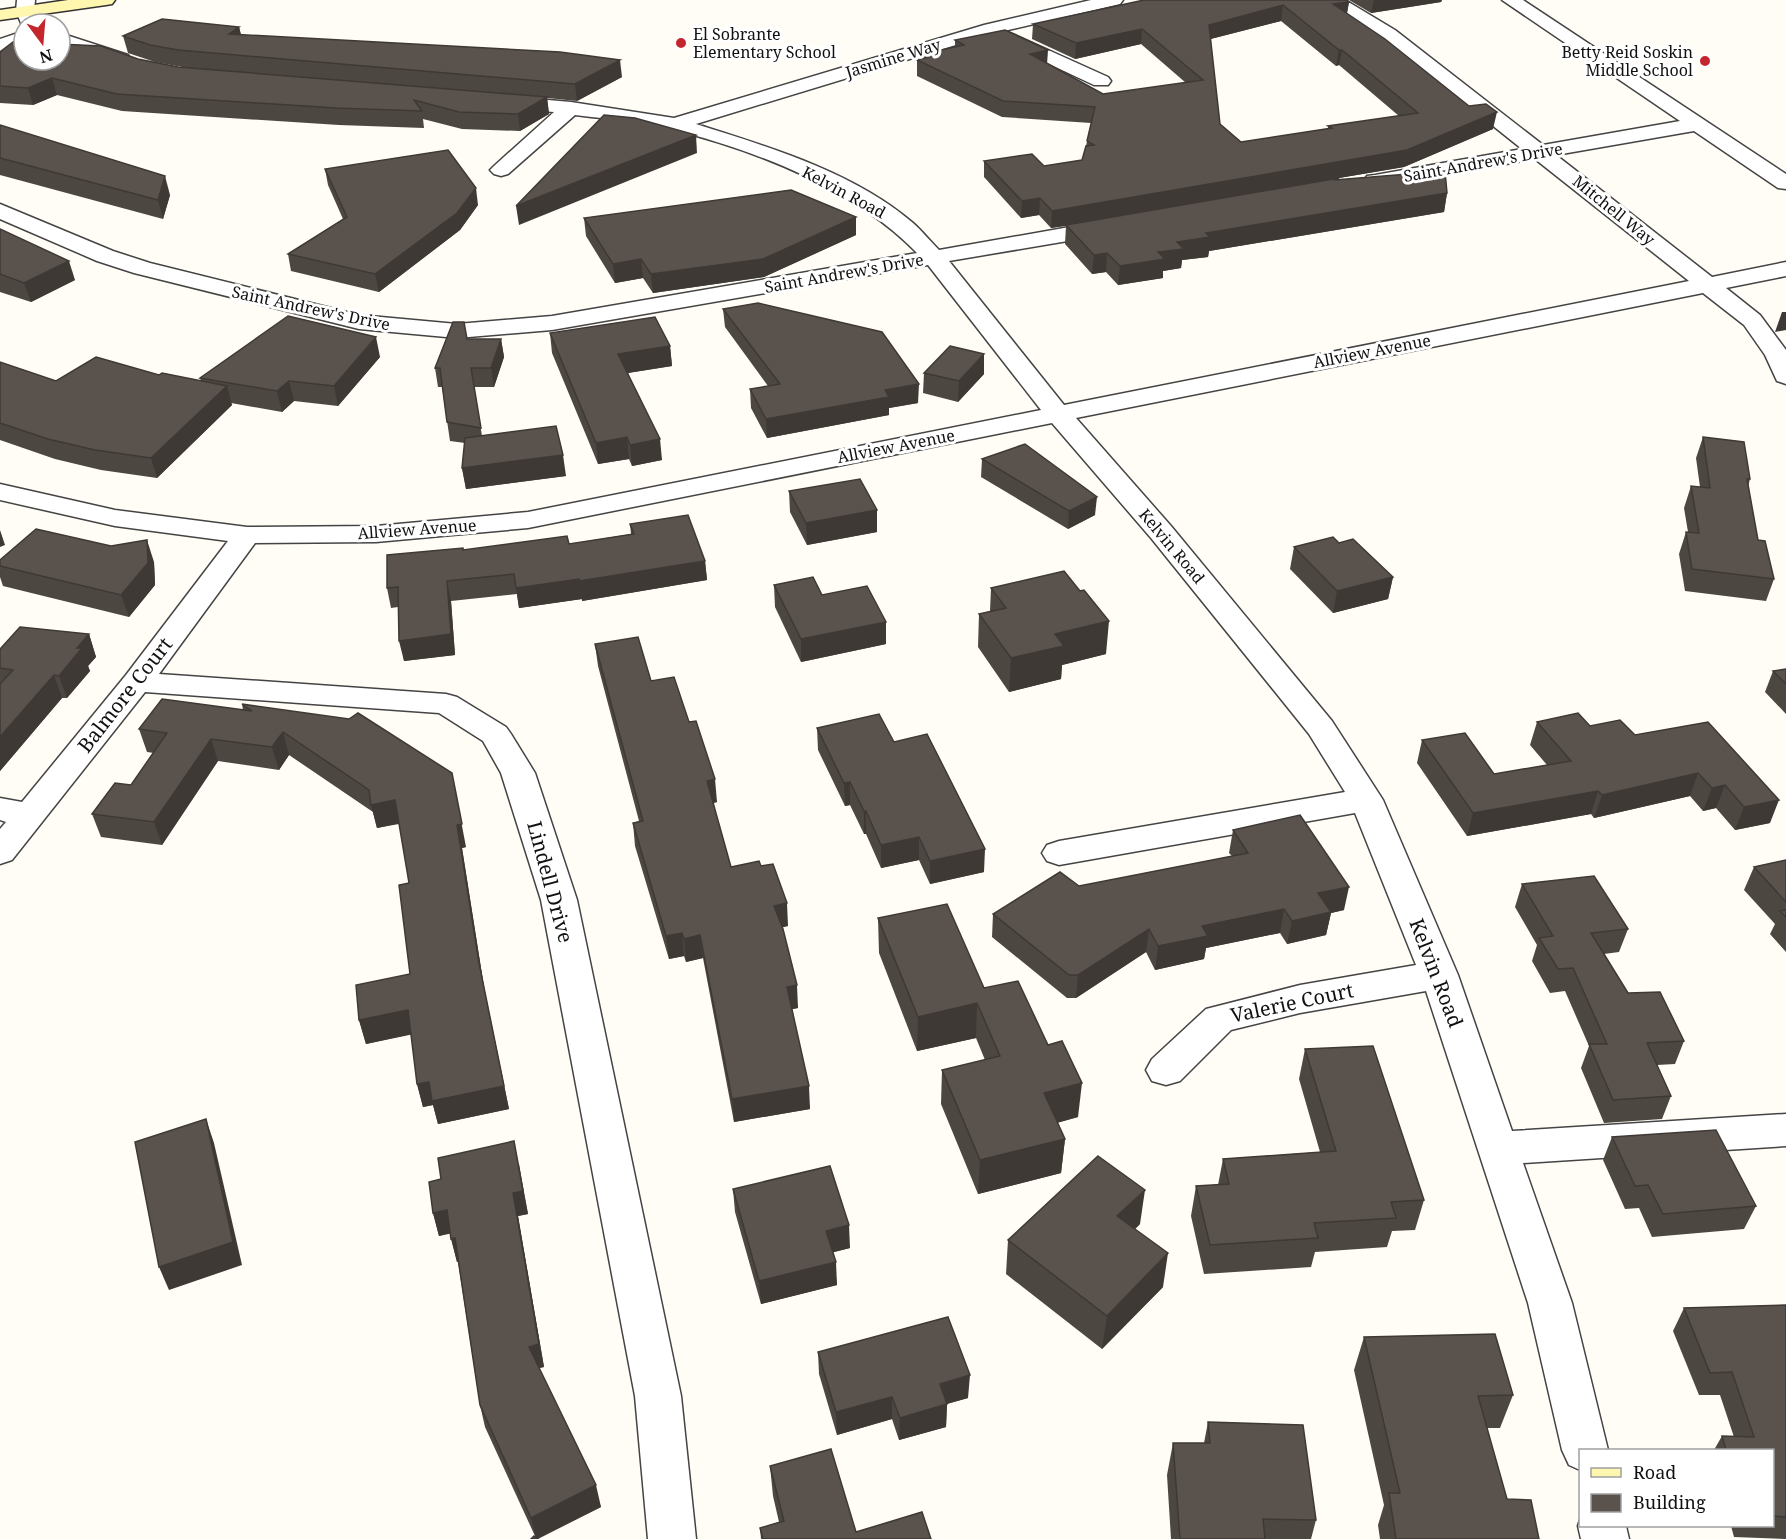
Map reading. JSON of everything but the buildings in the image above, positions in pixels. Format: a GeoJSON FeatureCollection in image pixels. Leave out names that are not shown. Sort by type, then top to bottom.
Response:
{"type":"FeatureCollection","features":[{"type":"Feature","properties":{"kind":"street"},"geometry":{"type":"LineString","coordinates":[[27,12],[106,0]]}},
{"type":"Feature","properties":{"kind":"street","name":"Jasmine Way"},"geometry":{"type":"LineString","coordinates":[[675,124],[990,29],[1114,0]]}},
{"type":"Feature","properties":{"kind":"street","name":"Mitchell Way"},"geometry":{"type":"LineString","coordinates":[[1333,0],[1389,34],[1752,320],[1777,355],[1786,376]]}},
{"type":"Feature","properties":{"kind":"street"},"geometry":{"type":"LineString","coordinates":[[1511,0],[1786,183]]}},
{"type":"Feature","properties":{"kind":"street"},"geometry":{"type":"LineString","coordinates":[[990,29],[1101,81]]}},
{"type":"Feature","properties":{"kind":"street"},"geometry":{"type":"LineString","coordinates":[[72,43],[150,69]]}},
{"type":"Feature","properties":{"kind":"street","name":"Kelvin Road"},"geometry":{"type":"LineString","coordinates":[[478,100],[571,108],[675,124],[770,154],[848,190],[880,209],[905,228],[934,258],[1058,414],[1161,532],[1321,728],[1366,800],[1438,975],[1550,1304],[1585,1449]]}},
{"type":"Feature","properties":{"kind":"street"},"geometry":{"type":"LineString","coordinates":[[501,170],[571,108]]}},
{"type":"Feature","properties":{"kind":"street","name":"Saint Andrew's Drive"},"geometry":{"type":"LineString","coordinates":[[1354,184],[1698,124]]}},
{"type":"Feature","properties":{"kind":"street","name":"Saint Andrew's Drive"},"geometry":{"type":"LineString","coordinates":[[0,211],[105,256],[142,268],[359,321],[457,331],[552,323],[1132,223]]}},
{"type":"Feature","properties":{"kind":"street","name":"Allview Avenue"},"geometry":{"type":"LineString","coordinates":[[0,492],[115,518],[247,535],[376,534],[528,520],[1786,269]]}},
{"type":"Feature","properties":{"kind":"street","name":"Balmore Court"},"geometry":{"type":"LineString","coordinates":[[0,852],[15,812],[136,682],[247,535]]}},
{"type":"Feature","properties":{"kind":"street","name":"Lindell Drive"},"geometry":{"type":"LineString","coordinates":[[136,682],[446,704],[495,734],[518,773],[559,900],[658,1396],[672,1539]]}},
{"type":"Feature","properties":{"kind":"street"},"geometry":{"type":"LineString","coordinates":[[1059,853],[1366,800]]}},
{"type":"Feature","properties":{"kind":"street","name":"Valerie Court"},"geometry":{"type":"LineString","coordinates":[[1166,1070],[1219,1019],[1300,999],[1438,975]]}},
{"type":"Feature","properties":{"kind":"street"},"geometry":{"type":"LineString","coordinates":[[1497,1148],[1786,1130]]}},
{"type":"Feature","properties":{"kind":"place","name":"El Sobrante Elementary School"},"geometry":{"type":"Point","coordinates":[681,43]}},
{"type":"Feature","properties":{"kind":"place","name":"Betty Reid Soskin Middle School"},"geometry":{"type":"Point","coordinates":[1705,61]}}]}
